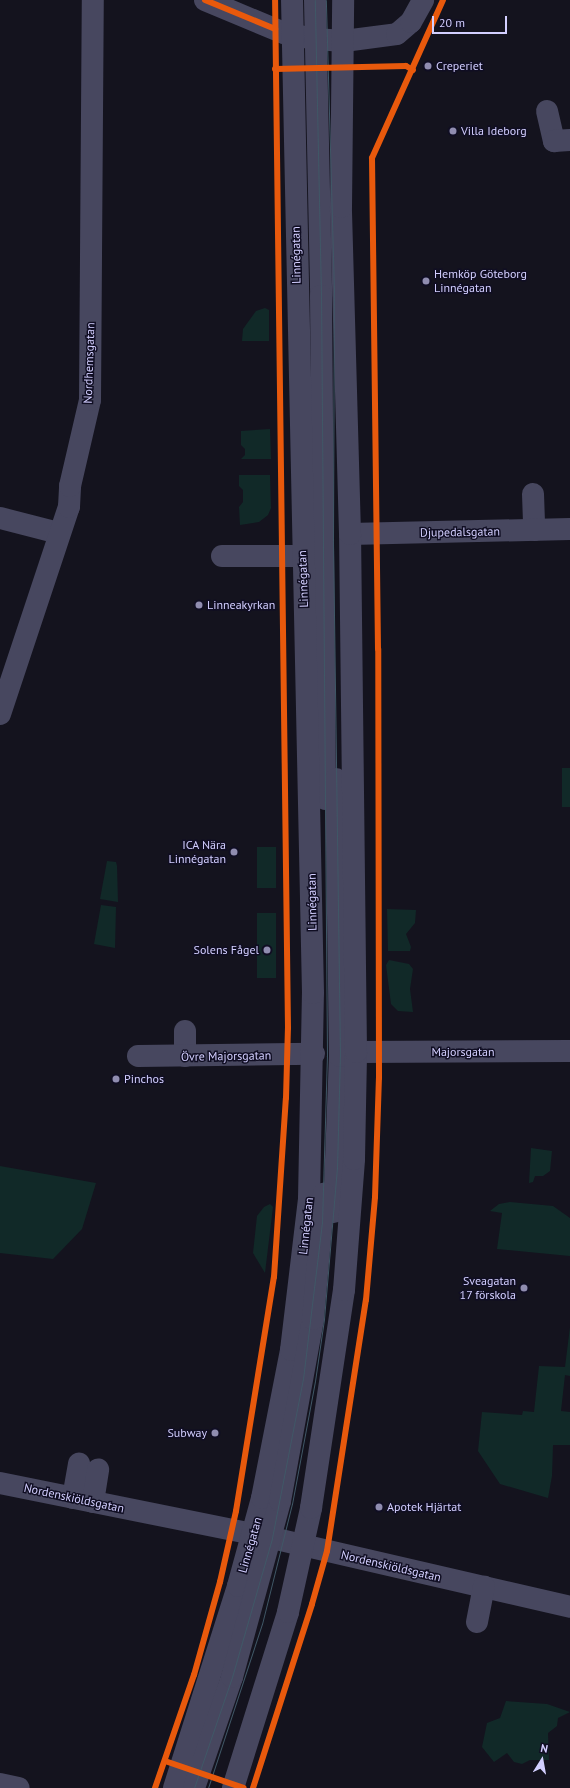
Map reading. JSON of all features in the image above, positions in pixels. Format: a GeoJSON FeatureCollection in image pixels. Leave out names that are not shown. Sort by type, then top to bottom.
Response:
{"type":"FeatureCollection","features":[{"type":"Feature","properties":{"kind":"street","name":"Nordhemsgatan"},"geometry":{"type":"LineString","coordinates":[[0,714],[59,533],[69,507],[70,486],[90,400],[93,0]]}},
{"type":"Feature","properties":{"kind":"street"},"geometry":{"type":"LineString","coordinates":[[205,0],[292,35],[328,41],[398,34],[411,22],[423,0]]}},
{"type":"Feature","properties":{"kind":"street","name":"Linnégatan"},"geometry":{"type":"LineString","coordinates":[[233,1788],[288,1612],[278,1540],[266,1479],[298,1302],[309,1199],[314,1054],[310,800],[302,556],[292,0]]}},
{"type":"Feature","properties":{"kind":"street"},"geometry":{"type":"LineString","coordinates":[[315,0],[328,41]]}},
{"type":"Feature","properties":{"kind":"street"},"geometry":{"type":"LineString","coordinates":[[208,1788],[262,1624],[278,1540],[314,1388],[324,1319],[335,1194],[339,1115],[333,542],[334,292],[326,0]]}},
{"type":"Feature","properties":{"kind":"street","name":"Linnégatan"},"geometry":{"type":"LineString","coordinates":[[174,1788],[278,1540],[344,1290],[354,1159],[356,1052],[350,534],[341,206],[328,41],[343,0]]}},
{"type":"Feature","properties":{"kind":"street"},"geometry":{"type":"LineString","coordinates":[[547,111],[554,141],[570,140]]}},
{"type":"Feature","properties":{"kind":"street"},"geometry":{"type":"LineString","coordinates":[[534,494],[534,530]]}},
{"type":"Feature","properties":{"kind":"street"},"geometry":{"type":"LineString","coordinates":[[0,518],[59,533]]}},
{"type":"Feature","properties":{"kind":"street","name":"Djupedalsgatan"},"geometry":{"type":"LineString","coordinates":[[350,534],[570,529]]}},
{"type":"Feature","properties":{"kind":"street"},"geometry":{"type":"LineString","coordinates":[[222,556],[302,556]]}},
{"type":"Feature","properties":{"kind":"street"},"geometry":{"type":"LineString","coordinates":[[185,1031],[185,1056]]}},
{"type":"Feature","properties":{"kind":"street","name":"Majorsgatan"},"geometry":{"type":"LineString","coordinates":[[356,1052],[570,1051]]}},
{"type":"Feature","properties":{"kind":"street","name":"Övre Majorsgatan"},"geometry":{"type":"LineString","coordinates":[[138,1056],[314,1054]]}},
{"type":"Feature","properties":{"kind":"street"},"geometry":{"type":"LineString","coordinates":[[83,1500],[89,1466]]}},
{"type":"Feature","properties":{"kind":"street","name":"Nordenskiöldsgatan"},"geometry":{"type":"LineString","coordinates":[[0,1483],[278,1540],[570,1607]]}},
{"type":"Feature","properties":{"kind":"street"},"geometry":{"type":"LineString","coordinates":[[194,1788],[278,1540]]}},
{"type":"Feature","properties":{"kind":"street"},"geometry":{"type":"LineString","coordinates":[[477,1622],[484,1588]]}},
{"type":"Feature","properties":{"kind":"street"},"geometry":{"type":"LineString","coordinates":[[0,1784],[19,1788]]}},
{"type":"Feature","properties":{"kind":"green space"},"geometry":{"type":"Polygon","coordinates":[[[265,308],[269,310],[269,341],[242,341],[243,329],[256,311],[265,308]]]}},
{"type":"Feature","properties":{"kind":"green space"},"geometry":{"type":"Polygon","coordinates":[[[270,429],[271,459],[241,459],[245,455],[245,449],[241,445],[241,431],[270,429]]]}},
{"type":"Feature","properties":{"kind":"green space"},"geometry":{"type":"Polygon","coordinates":[[[239,475],[270,475],[271,508],[268,515],[259,522],[240,525],[239,507],[243,502],[243,490],[239,486],[239,475]]]}},
{"type":"Feature","properties":{"kind":"green space"},"geometry":{"type":"Polygon","coordinates":[[[562,768],[570,768],[570,807],[562,807],[562,768]]]}},
{"type":"Feature","properties":{"kind":"green space"},"geometry":{"type":"Polygon","coordinates":[[[257,847],[276,847],[276,888],[257,888],[257,847]]]}},
{"type":"Feature","properties":{"kind":"green space"},"geometry":{"type":"Polygon","coordinates":[[[107,861],[116,862],[118,902],[100,899],[107,861]]]}},
{"type":"Feature","properties":{"kind":"green space"},"geometry":{"type":"Polygon","coordinates":[[[101,905],[116,907],[115,948],[94,944],[101,905]]]}},
{"type":"Feature","properties":{"kind":"green space"},"geometry":{"type":"Polygon","coordinates":[[[387,909],[416,910],[415,923],[406,934],[411,947],[410,951],[388,951],[387,909]]]}},
{"type":"Feature","properties":{"kind":"green space"},"geometry":{"type":"Polygon","coordinates":[[[257,913],[276,913],[276,978],[257,978],[257,913]]]}},
{"type":"Feature","properties":{"kind":"green space"},"geometry":{"type":"Polygon","coordinates":[[[389,960],[409,964],[413,969],[410,989],[413,1012],[398,1011],[391,1004],[386,965],[389,960]]]}},
{"type":"Feature","properties":{"kind":"green space"},"geometry":{"type":"Polygon","coordinates":[[[531,1148],[552,1151],[550,1171],[543,1176],[535,1176],[533,1182],[529,1183],[531,1148]]]}},
{"type":"Feature","properties":{"kind":"green space"},"geometry":{"type":"Polygon","coordinates":[[[0,1166],[96,1183],[82,1229],[53,1259],[0,1253],[0,1166]]]}},
{"type":"Feature","properties":{"kind":"green space"},"geometry":{"type":"Polygon","coordinates":[[[510,1202],[553,1206],[570,1218],[570,1256],[497,1249],[502,1213],[490,1211],[499,1204],[510,1202]]]}},
{"type":"Feature","properties":{"kind":"green space"},"geometry":{"type":"Polygon","coordinates":[[[270,1204],[273,1207],[265,1273],[253,1253],[257,1216],[264,1207],[270,1204]]]}},
{"type":"Feature","properties":{"kind":"green space"},"geometry":{"type":"Polygon","coordinates":[[[570,1327],[570,1376],[565,1375],[561,1411],[570,1412],[570,1445],[553,1445],[552,1476],[548,1498],[500,1484],[478,1451],[482,1412],[522,1415],[523,1411],[534,1412],[539,1366],[565,1367],[570,1327]]]}},
{"type":"Feature","properties":{"kind":"green space"},"geometry":{"type":"Polygon","coordinates":[[[506,1701],[547,1704],[570,1712],[558,1718],[557,1726],[548,1733],[549,1760],[530,1760],[522,1764],[514,1762],[507,1753],[494,1762],[482,1747],[487,1723],[500,1718],[506,1701]]]}},
{"type":"Feature","properties":{"kind":"tram line"},"geometry":{"type":"LineString","coordinates":[[194,1788],[232,1677],[272,1538],[303,1379],[322,1223],[327,1056],[321,296],[315,0]]}},
{"type":"Feature","properties":{"kind":"tram line"},"geometry":{"type":"LineString","coordinates":[[208,1788],[262,1624],[292,1504],[315,1381],[324,1319],[337,1168],[340,1056],[333,542],[334,292],[326,0]]}},
{"type":"Feature","properties":{"kind":"cycle path"},"geometry":{"type":"LineString","coordinates":[[205,0],[275,29]]}},
{"type":"Feature","properties":{"kind":"cycle path"},"geometry":{"type":"LineString","coordinates":[[155,1788],[194,1675],[220,1582],[236,1511],[274,1277],[286,1098],[288,1028],[275,0]]}},
{"type":"Feature","properties":{"kind":"cycle path"},"geometry":{"type":"LineString","coordinates":[[253,1788],[312,1604],[327,1551],[366,1300],[375,1197],[379,1078],[378,649],[372,158],[443,0]]}},
{"type":"Feature","properties":{"kind":"cycle path"},"geometry":{"type":"LineString","coordinates":[[275,69],[406,66],[413,70]]}},
{"type":"Feature","properties":{"kind":"cycle path"},"geometry":{"type":"LineString","coordinates":[[165,1761],[244,1788]]}},
{"type":"Feature","properties":{"kind":"place","name":"Creperiet"},"geometry":{"type":"Point","coordinates":[428,66]}},
{"type":"Feature","properties":{"kind":"place","name":"Villa Ideborg"},"geometry":{"type":"Point","coordinates":[453,131]}},
{"type":"Feature","properties":{"kind":"place","name":"Hemköp Göteborg Linnégatan"},"geometry":{"type":"Point","coordinates":[426,281]}},
{"type":"Feature","properties":{"kind":"place","name":"Linneakyrkan"},"geometry":{"type":"Point","coordinates":[199,605]}},
{"type":"Feature","properties":{"kind":"place","name":"ICA Nära Linnégatan"},"geometry":{"type":"Point","coordinates":[234,852]}},
{"type":"Feature","properties":{"kind":"place","name":"Solens Fågel"},"geometry":{"type":"Point","coordinates":[267,950]}},
{"type":"Feature","properties":{"kind":"place","name":"Pinchos"},"geometry":{"type":"Point","coordinates":[116,1079]}},
{"type":"Feature","properties":{"kind":"place","name":"Sveagatan 17 förskola"},"geometry":{"type":"Point","coordinates":[524,1288]}},
{"type":"Feature","properties":{"kind":"place","name":"Subway"},"geometry":{"type":"Point","coordinates":[215,1433]}},
{"type":"Feature","properties":{"kind":"place","name":"Apotek Hjärtat"},"geometry":{"type":"Point","coordinates":[379,1507]}}]}
